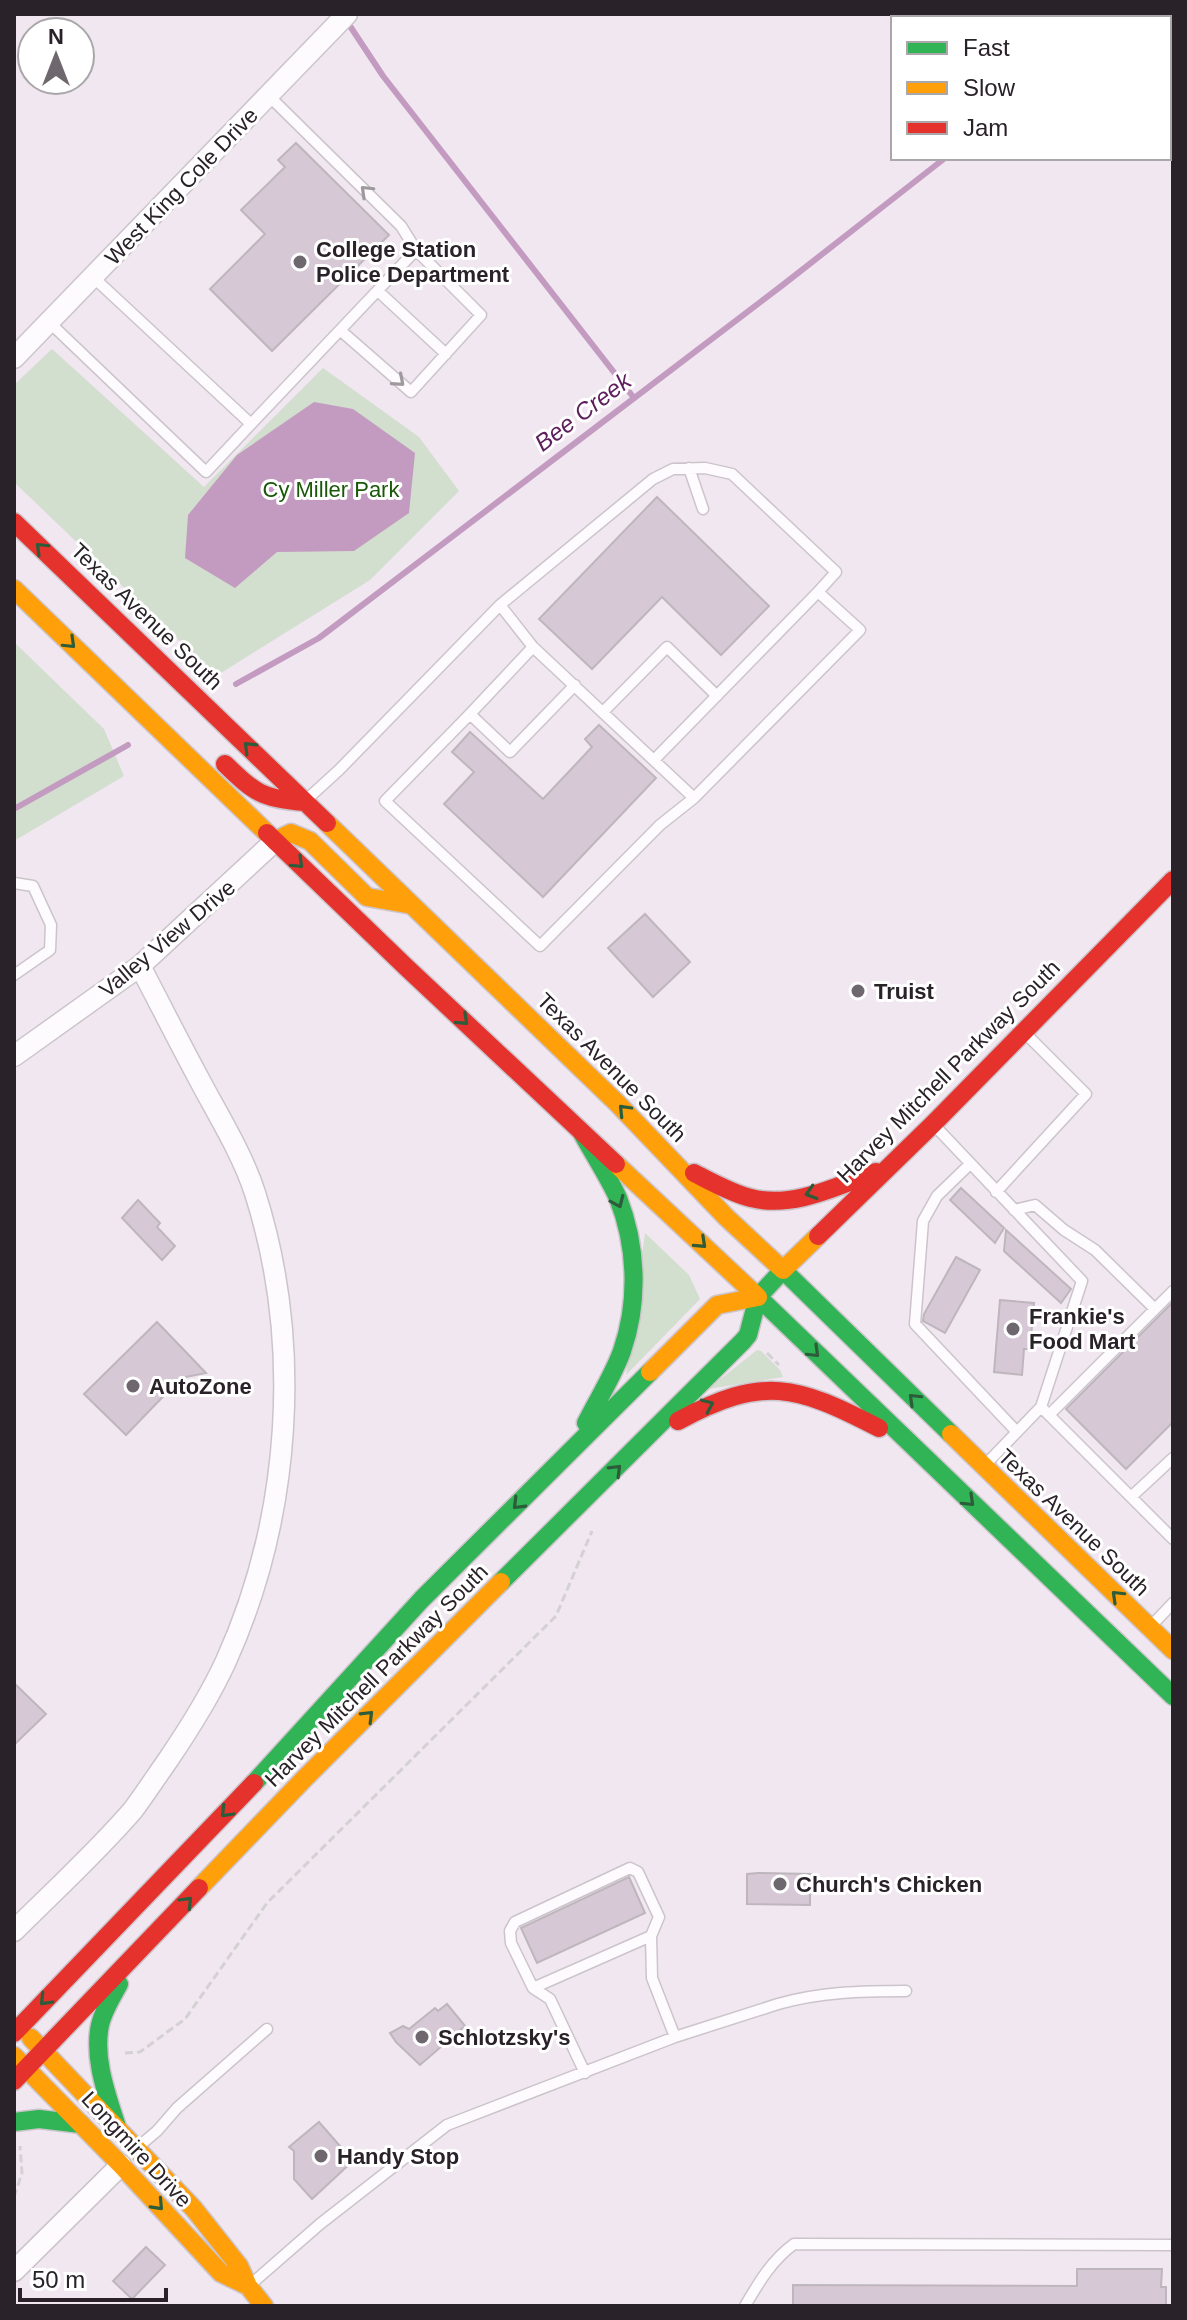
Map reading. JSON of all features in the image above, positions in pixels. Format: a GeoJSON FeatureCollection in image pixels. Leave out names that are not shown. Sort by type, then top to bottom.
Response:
{"type":"FeatureCollection","features":[{"type":"Feature","properties":{"kind":"main road","name":"Texas Avenue South"},"geometry":{"type":"LineString","coordinates":[[14,522],[607,1093],[726,1217],[1173,1650]]}},
{"type":"Feature","properties":{"kind":"main road"},"geometry":{"type":"LineString","coordinates":[[14,589],[1173,1696]]}},
{"type":"Feature","properties":{"kind":"main road"},"geometry":{"type":"LineString","coordinates":[[147,718],[184,726]]}},
{"type":"Feature","properties":{"kind":"main road"},"geometry":{"type":"LineString","coordinates":[[206,747],[262,797],[274,801],[304,802]]}},
{"type":"Feature","properties":{"kind":"main road"},"geometry":{"type":"LineString","coordinates":[[275,841],[291,833],[310,841],[367,897],[412,905]]}},
{"type":"Feature","properties":{"kind":"main road","name":"Harvey Mitchell Parkway South"},"geometry":{"type":"LineString","coordinates":[[18,2068],[43,2050],[304,1779],[748,1335],[758,1297],[783,1270],[933,1124],[1173,880]]}},
{"type":"Feature","properties":{"kind":"main road"},"geometry":{"type":"LineString","coordinates":[[573,1449],[614,1369],[624,1342],[635,1279],[630,1236],[621,1207],[582,1133]]}},
{"type":"Feature","properties":{"kind":"main road"},"geometry":{"type":"LineString","coordinates":[[678,1166],[752,1198],[777,1201],[886,1169]]}},
{"type":"Feature","properties":{"kind":"main road","name":"Harvey Mitchell Parkway South"},"geometry":{"type":"LineString","coordinates":[[16,2027],[299,1736],[422,1599],[717,1305],[758,1297]]}},
{"type":"Feature","properties":{"kind":"main road"},"geometry":{"type":"LineString","coordinates":[[641,1445],[713,1402],[755,1390],[781,1390],[810,1395],[850,1412],[913,1447]]}},
{"type":"Feature","properties":{"kind":"main road"},"geometry":{"type":"LineString","coordinates":[[117,2127],[102,2076],[100,2026],[133,1959]]}},
{"type":"Feature","properties":{"kind":"main road","name":"Longmire Drive"},"geometry":{"type":"LineString","coordinates":[[16,2027],[43,2050],[194,2209],[239,2266],[248,2286],[264,2306]]}},
{"type":"Feature","properties":{"kind":"main road","name":"Longmire Drive"},"geometry":{"type":"LineString","coordinates":[[18,2068],[81,2124],[221,2273],[248,2286]]}},
{"type":"Feature","properties":{"kind":"main road"},"geometry":{"type":"LineString","coordinates":[[14,2122],[47,2118],[81,2124]]}},
{"type":"Feature","properties":{"kind":"street","name":"West King Cole Drive"},"geometry":{"type":"LineString","coordinates":[[14,358],[347,14]]}},
{"type":"Feature","properties":{"kind":"street","name":"Valley View Drive"},"geometry":{"type":"LineString","coordinates":[[14,1056],[140,966],[275,841]]}},
{"type":"Feature","properties":{"kind":"street"},"geometry":{"type":"LineString","coordinates":[[14,1931],[134,1808],[194,1723],[226,1661],[249,1600],[267,1537],[277,1479],[284,1415],[285,1354],[279,1296],[255,1193],[229,1133],[140,966]]}},
{"type":"Feature","properties":{"kind":"street"},"geometry":{"type":"LineString","coordinates":[[14,2271],[121,2165]]}},
{"type":"Feature","properties":{"kind":"lane"},"geometry":{"type":"LineString","coordinates":[[269,96],[401,226],[416,250],[481,315],[411,392],[340,330]]}},
{"type":"Feature","properties":{"kind":"lane"},"geometry":{"type":"LineString","coordinates":[[49,322],[206,472],[416,250]]}},
{"type":"Feature","properties":{"kind":"lane"},"geometry":{"type":"LineString","coordinates":[[93,277],[251,424]]}},
{"type":"Feature","properties":{"kind":"lane"},"geometry":{"type":"LineString","coordinates":[[378,291],[446,354]]}},
{"type":"Feature","properties":{"kind":"lane"},"geometry":{"type":"LineString","coordinates":[[689,468],[703,509]]}},
{"type":"Feature","properties":{"kind":"lane"},"geometry":{"type":"LineString","coordinates":[[304,802],[500,605],[653,479],[673,469],[705,468],[732,474],[836,572],[654,760]]}},
{"type":"Feature","properties":{"kind":"lane"},"geometry":{"type":"LineString","coordinates":[[533,647],[385,801],[540,946],[660,825],[694,798],[860,630],[818,592]]}},
{"type":"Feature","properties":{"kind":"lane"},"geometry":{"type":"LineString","coordinates":[[500,605],[533,647],[694,798]]}},
{"type":"Feature","properties":{"kind":"lane"},"geometry":{"type":"LineString","coordinates":[[603,712],[667,647],[717,696]]}},
{"type":"Feature","properties":{"kind":"lane"},"geometry":{"type":"LineString","coordinates":[[470,714],[510,752],[575,685]]}},
{"type":"Feature","properties":{"kind":"lane"},"geometry":{"type":"LineString","coordinates":[[14,883],[33,886],[51,925],[50,950],[14,975]]}},
{"type":"Feature","properties":{"kind":"lane"},"geometry":{"type":"LineString","coordinates":[[996,1192],[1086,1094],[1023,1031]]}},
{"type":"Feature","properties":{"kind":"lane"},"geometry":{"type":"LineString","coordinates":[[933,1124],[1082,1281],[1045,1411]]}},
{"type":"Feature","properties":{"kind":"lane"},"geometry":{"type":"LineString","coordinates":[[970,1164],[937,1196],[923,1221],[915,1324],[1017,1432]]}},
{"type":"Feature","properties":{"kind":"lane"},"geometry":{"type":"LineString","coordinates":[[1014,1210],[1035,1205],[1064,1230],[1095,1250],[1155,1309]]}},
{"type":"Feature","properties":{"kind":"lane"},"geometry":{"type":"LineString","coordinates":[[983,1467],[1017,1432],[1045,1411],[1173,1291]]}},
{"type":"Feature","properties":{"kind":"lane"},"geometry":{"type":"LineString","coordinates":[[1045,1411],[1173,1539]]}},
{"type":"Feature","properties":{"kind":"lane"},"geometry":{"type":"LineString","coordinates":[[1131,1497],[1173,1458]]}},
{"type":"Feature","properties":{"kind":"lane"},"geometry":{"type":"LineString","coordinates":[[1149,1628],[1173,1603]]}},
{"type":"Feature","properties":{"kind":"lane"},"geometry":{"type":"LineString","coordinates":[[585,2073],[550,1999],[533,1988],[511,1943],[510,1931],[515,1922],[630,1868],[638,1872],[659,1917],[651,1936],[652,1978],[675,2037]]}},
{"type":"Feature","properties":{"kind":"lane"},"geometry":{"type":"LineString","coordinates":[[533,1988],[651,1936]]}},
{"type":"Feature","properties":{"kind":"lane"},"geometry":{"type":"LineString","coordinates":[[248,2286],[320,2224],[447,2125],[675,2037],[796,1999],[848,1991],[906,1991]]}},
{"type":"Feature","properties":{"kind":"lane"},"geometry":{"type":"LineString","coordinates":[[136,2148],[267,2029]]}},
{"type":"Feature","properties":{"kind":"lane"},"geometry":{"type":"LineString","coordinates":[[745,2306],[772,2265],[794,2244],[1173,2245]]}},
{"type":"Feature","properties":{"kind":"path"},"geometry":{"type":"LineString","coordinates":[[764,1350],[785,1371]]}},
{"type":"Feature","properties":{"kind":"path"},"geometry":{"type":"LineString","coordinates":[[99,2055],[140,2052],[185,2019],[267,1903],[556,1616],[593,1528]]}},
{"type":"Feature","properties":{"kind":"green space","name":"Cy Miller Park"},"geometry":{"type":"Polygon","coordinates":[[[52,349],[204,487],[323,368],[419,437],[459,491],[370,580],[216,676],[14,482],[14,385],[52,349]]]}},
{"type":"Feature","properties":{"kind":"green space"},"geometry":{"type":"Polygon","coordinates":[[[14,642],[104,729],[124,776],[14,841],[14,642]]]}},
{"type":"Feature","properties":{"kind":"green space"},"geometry":{"type":"Polygon","coordinates":[[[645,1233],[689,1275],[700,1299],[626,1375],[645,1233]]]}},
{"type":"Feature","properties":{"kind":"green space"},"geometry":{"type":"Polygon","coordinates":[[[757,1350],[780,1370],[783,1377],[708,1389],[757,1350]]]}},
{"type":"Feature","properties":{"kind":"shaded area"},"geometry":{"type":"Polygon","coordinates":[[[314,402],[353,409],[415,453],[409,513],[354,551],[277,552],[235,588],[185,558],[188,515],[237,455],[314,402]]]}},
{"type":"Feature","properties":{"kind":"building","name":"College Station Police Department"},"geometry":{"type":"Polygon","coordinates":[[[296,143],[389,235],[272,351],[210,289],[265,234],[241,210],[285,167],[278,160],[296,143]]]}},
{"type":"Feature","properties":{"kind":"building"},"geometry":{"type":"Polygon","coordinates":[[[657,497],[769,606],[721,655],[662,597],[592,669],[539,619],[657,497]]]}},
{"type":"Feature","properties":{"kind":"building"},"geometry":{"type":"Polygon","coordinates":[[[599,725],[656,778],[543,897],[444,804],[474,772],[452,752],[470,732],[543,799],[592,747],[585,739],[599,725]]]}},
{"type":"Feature","properties":{"kind":"building"},"geometry":{"type":"Polygon","coordinates":[[[645,914],[690,962],[653,997],[608,948],[645,914]]]}},
{"type":"Feature","properties":{"kind":"building"},"geometry":{"type":"Polygon","coordinates":[[[961,1188],[1004,1228],[995,1243],[950,1200],[961,1188]]]}},
{"type":"Feature","properties":{"kind":"building"},"geometry":{"type":"Polygon","coordinates":[[[138,1200],[160,1223],[157,1227],[175,1246],[162,1260],[122,1218],[138,1200]]]}},
{"type":"Feature","properties":{"kind":"building"},"geometry":{"type":"Polygon","coordinates":[[[1006,1230],[1071,1289],[1061,1303],[1004,1251],[1006,1230]]]}},
{"type":"Feature","properties":{"kind":"building"},"geometry":{"type":"Polygon","coordinates":[[[956,1257],[980,1270],[945,1333],[923,1321],[924,1314],[956,1257]]]}},
{"type":"Feature","properties":{"kind":"building"},"geometry":{"type":"Polygon","coordinates":[[[1000,1300],[1034,1303],[1030,1349],[1024,1349],[1022,1375],[994,1372],[1000,1300]]]}},
{"type":"Feature","properties":{"kind":"building"},"geometry":{"type":"Polygon","coordinates":[[[1173,1302],[1173,1422],[1126,1469],[1066,1409],[1173,1302]]]}},
{"type":"Feature","properties":{"kind":"building","name":"AutoZone"},"geometry":{"type":"Polygon","coordinates":[[[157,1322],[206,1373],[181,1378],[126,1435],[84,1394],[157,1322]]]}},
{"type":"Feature","properties":{"kind":"building"},"geometry":{"type":"Polygon","coordinates":[[[14,1683],[46,1714],[14,1745],[14,1683]]]}},
{"type":"Feature","properties":{"kind":"building","name":"Church's Chicken"},"geometry":{"type":"Polygon","coordinates":[[[747,1874],[813,1874],[810,1905],[747,1904],[747,1874]]]}},
{"type":"Feature","properties":{"kind":"building"},"geometry":{"type":"Polygon","coordinates":[[[629,1877],[645,1913],[537,1963],[521,1928],[629,1877]]]}},
{"type":"Feature","properties":{"kind":"building","name":"Schlotzsky's"},"geometry":{"type":"Polygon","coordinates":[[[447,2004],[465,2026],[420,2065],[390,2033],[403,2026],[409,2029],[435,2008],[438,2011],[447,2004]]]}},
{"type":"Feature","properties":{"kind":"building","name":"Handy Stop"},"geometry":{"type":"Polygon","coordinates":[[[319,2122],[353,2161],[312,2199],[294,2179],[294,2151],[289,2147],[319,2122]]]}},
{"type":"Feature","properties":{"kind":"building"},"geometry":{"type":"Polygon","coordinates":[[[146,2247],[165,2265],[132,2299],[113,2281],[146,2247]]]}},
{"type":"Feature","properties":{"kind":"building"},"geometry":{"type":"Polygon","coordinates":[[[1077,2269],[1162,2269],[1161,2287],[1166,2287],[1166,2306],[793,2306],[793,2285],[1077,2286],[1077,2269]]]}},
{"type":"Feature","properties":{"kind":"waterway","name":"Bee Creek"},"geometry":{"type":"LineString","coordinates":[[1130,16],[1135,14]]}},
{"type":"Feature","properties":{"kind":"waterway"},"geometry":{"type":"LineString","coordinates":[[346,20],[383,76],[634,398]]}},
{"type":"Feature","properties":{"kind":"waterway","name":"Bee Creek"},"geometry":{"type":"LineString","coordinates":[[236,684],[319,638],[942,160]]}},
{"type":"Feature","properties":{"kind":"waterway","name":"Bee Creek"},"geometry":{"type":"LineString","coordinates":[[14,809],[128,745]]}},
{"type":"Feature","properties":{"kind":"traffic: fast"},"geometry":{"type":"LineString","coordinates":[[582,1133],[618,1198],[629,1235],[634,1274],[631,1313],[622,1351],[586,1423]]}},
{"type":"Feature","properties":{"kind":"traffic: fast"},"geometry":{"type":"LineString","coordinates":[[501,1582],[743,1341],[748,1335],[758,1297],[783,1270],[951,1434]]}},
{"type":"Feature","properties":{"kind":"traffic: fast"},"geometry":{"type":"LineString","coordinates":[[758,1297],[1173,1696]]}},
{"type":"Feature","properties":{"kind":"traffic: fast"},"geometry":{"type":"LineString","coordinates":[[254,1783],[422,1599],[650,1372]]}},
{"type":"Feature","properties":{"kind":"traffic: fast"},"geometry":{"type":"LineString","coordinates":[[117,2127],[102,2077],[98,2038],[103,2015],[119,1984]]}},
{"type":"Feature","properties":{"kind":"traffic: fast"},"geometry":{"type":"LineString","coordinates":[[14,2122],[39,2119],[81,2124]]}},
{"type":"Feature","properties":{"kind":"traffic: slow"},"geometry":{"type":"LineString","coordinates":[[14,589],[267,833]]}},
{"type":"Feature","properties":{"kind":"traffic: slow"},"geometry":{"type":"LineString","coordinates":[[327,823],[618,1104],[726,1217],[783,1270],[818,1236]]}},
{"type":"Feature","properties":{"kind":"traffic: slow"},"geometry":{"type":"LineString","coordinates":[[275,841],[291,833],[310,841],[367,897],[412,905]]}},
{"type":"Feature","properties":{"kind":"traffic: slow"},"geometry":{"type":"LineString","coordinates":[[616,1164],[758,1297]]}},
{"type":"Feature","properties":{"kind":"traffic: slow"},"geometry":{"type":"LineString","coordinates":[[650,1372],[717,1305],[758,1297]]}},
{"type":"Feature","properties":{"kind":"traffic: slow"},"geometry":{"type":"LineString","coordinates":[[951,1434],[1173,1650]]}},
{"type":"Feature","properties":{"kind":"traffic: slow"},"geometry":{"type":"LineString","coordinates":[[199,1888],[501,1582]]}},
{"type":"Feature","properties":{"kind":"traffic: slow"},"geometry":{"type":"LineString","coordinates":[[31,2038],[194,2209],[239,2266],[248,2286],[264,2306]]}},
{"type":"Feature","properties":{"kind":"traffic: slow"},"geometry":{"type":"LineString","coordinates":[[14,2056],[221,2273],[248,2286]]}},
{"type":"Feature","properties":{"kind":"traffic: jam"},"geometry":{"type":"LineString","coordinates":[[14,522],[327,823]]}},
{"type":"Feature","properties":{"kind":"traffic: jam"},"geometry":{"type":"LineString","coordinates":[[225,764],[268,796],[304,802]]}},
{"type":"Feature","properties":{"kind":"traffic: jam"},"geometry":{"type":"LineString","coordinates":[[267,833],[616,1164]]}},
{"type":"Feature","properties":{"kind":"traffic: jam"},"geometry":{"type":"LineString","coordinates":[[818,1236],[1173,880]]}},
{"type":"Feature","properties":{"kind":"traffic: jam"},"geometry":{"type":"LineString","coordinates":[[694,1173],[744,1196],[783,1201],[815,1194],[876,1172]]}},
{"type":"Feature","properties":{"kind":"traffic: jam"},"geometry":{"type":"LineString","coordinates":[[678,1421],[734,1397],[779,1391],[825,1402],[879,1428]]}},
{"type":"Feature","properties":{"kind":"traffic: jam"},"geometry":{"type":"LineString","coordinates":[[14,2033],[254,1783]]}},
{"type":"Feature","properties":{"kind":"traffic: jam"},"geometry":{"type":"LineString","coordinates":[[14,2081],[199,1888]]}},
{"type":"Feature","properties":{"kind":"place","name":"College Station Police Department"},"geometry":{"type":"Point","coordinates":[300,262]}},
{"type":"Feature","properties":{"kind":"place","name":"Truist"},"geometry":{"type":"Point","coordinates":[858,991]}},
{"type":"Feature","properties":{"kind":"place","name":"Frankie's Food Mart"},"geometry":{"type":"Point","coordinates":[1013,1329]}},
{"type":"Feature","properties":{"kind":"place","name":"AutoZone"},"geometry":{"type":"Point","coordinates":[133,1386]}},
{"type":"Feature","properties":{"kind":"place","name":"Church's Chicken"},"geometry":{"type":"Point","coordinates":[780,1884]}},
{"type":"Feature","properties":{"kind":"place","name":"Schlotzsky's"},"geometry":{"type":"Point","coordinates":[422,2037]}},
{"type":"Feature","properties":{"kind":"place","name":"Handy Stop"},"geometry":{"type":"Point","coordinates":[321,2156]}}]}
